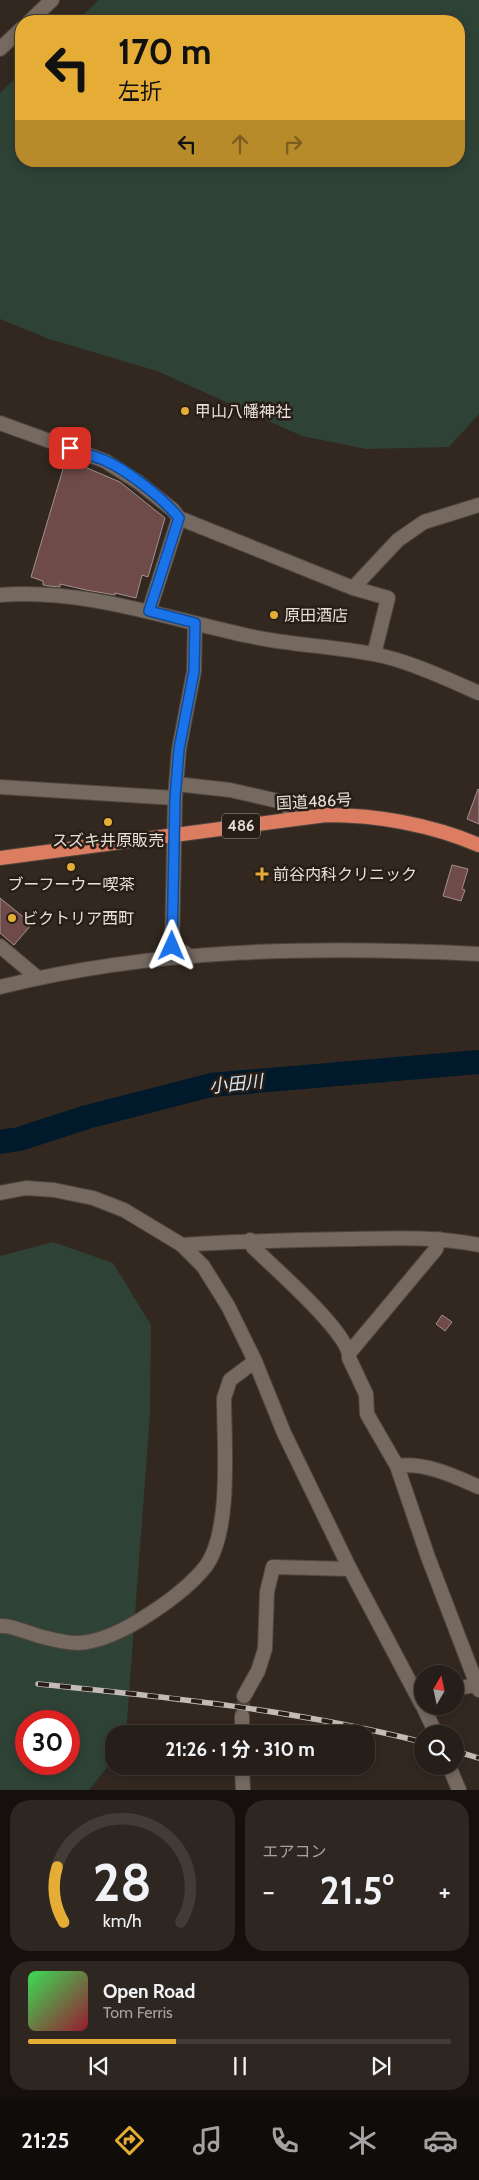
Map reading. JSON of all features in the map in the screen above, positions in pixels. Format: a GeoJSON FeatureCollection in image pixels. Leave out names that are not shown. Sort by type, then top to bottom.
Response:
{"type":"FeatureCollection","features":[{"type":"Feature","properties":{"kind":"highway","name":"国道486号"},"geometry":{"type":"LineString","coordinates":[[0,858],[326,815],[353,815],[410,823],[460,837],[479,845]]}},
{"type":"Feature","properties":{"kind":"street"},"geometry":{"type":"LineString","coordinates":[[36,15],[49,2]]}},
{"type":"Feature","properties":{"kind":"street"},"geometry":{"type":"LineString","coordinates":[[0,48],[15,35]]}},
{"type":"Feature","properties":{"kind":"street"},"geometry":{"type":"LineString","coordinates":[[0,423],[105,461],[138,482],[173,510],[179,518],[353,588],[388,598],[374,654]]}},
{"type":"Feature","properties":{"kind":"street"},"geometry":{"type":"LineString","coordinates":[[353,588],[398,540],[424,522],[479,505]]}},
{"type":"Feature","properties":{"kind":"street"},"geometry":{"type":"LineString","coordinates":[[149,611],[179,518]]}},
{"type":"Feature","properties":{"kind":"street"},"geometry":{"type":"LineString","coordinates":[[0,595],[24,593],[97,602],[149,611],[249,636],[301,646],[374,654],[426,671],[479,694]]}},
{"type":"Feature","properties":{"kind":"street"},"geometry":{"type":"LineString","coordinates":[[188,957],[185,953],[172,946],[174,835],[175,791],[179,749],[194,671],[195,623]]}},
{"type":"Feature","properties":{"kind":"street"},"geometry":{"type":"LineString","coordinates":[[0,787],[175,791],[230,790],[287,803],[292,818]]}},
{"type":"Feature","properties":{"kind":"street"},"geometry":{"type":"LineString","coordinates":[[0,946],[38,978]]}},
{"type":"Feature","properties":{"kind":"street"},"geometry":{"type":"LineString","coordinates":[[0,987],[38,978],[115,965],[188,957],[311,950],[401,950],[479,954]]}},
{"type":"Feature","properties":{"kind":"street"},"geometry":{"type":"LineString","coordinates":[[0,1193],[26,1188],[54,1190],[94,1198],[124,1210],[182,1245],[203,1266],[223,1298],[255,1361],[284,1433],[350,1569],[414,1688]]}},
{"type":"Feature","properties":{"kind":"street"},"geometry":{"type":"LineString","coordinates":[[182,1245],[250,1240],[439,1239],[479,1245]]}},
{"type":"Feature","properties":{"kind":"street"},"geometry":{"type":"LineString","coordinates":[[439,1239],[436,1249],[350,1352],[349,1358],[366,1394],[367,1414],[397,1466],[428,1557],[478,1686],[464,1688]]}},
{"type":"Feature","properties":{"kind":"street"},"geometry":{"type":"LineString","coordinates":[[250,1240],[253,1247],[333,1326],[350,1352]]}},
{"type":"Feature","properties":{"kind":"street"},"geometry":{"type":"LineString","coordinates":[[0,1626],[6,1626],[36,1636],[78,1643],[110,1635],[138,1622],[186,1588],[206,1565],[220,1532],[224,1512],[224,1398],[230,1380],[255,1361]]}},
{"type":"Feature","properties":{"kind":"street"},"geometry":{"type":"LineString","coordinates":[[397,1466],[420,1466],[453,1476],[479,1488]]}},
{"type":"Feature","properties":{"kind":"street"},"geometry":{"type":"LineString","coordinates":[[244,1696],[258,1671],[265,1649],[267,1592],[274,1566],[350,1569]]}},
{"type":"Feature","properties":{"kind":"street"},"geometry":{"type":"LineString","coordinates":[[242,1716],[242,1725]]}},
{"type":"Feature","properties":{"kind":"street"},"geometry":{"type":"LineString","coordinates":[[242,1775],[243,1790]]}},
{"type":"Feature","properties":{"kind":"street"},"geometry":{"type":"LineString","coordinates":[[453,1775],[459,1790]]}},
{"type":"Feature","properties":{"kind":"green space"},"geometry":{"type":"Polygon","coordinates":[[[99,0],[479,0],[479,414],[449,447],[366,449],[302,436],[157,371],[49,339],[0,319],[0,93],[15,79],[15,167],[465,167],[465,15],[83,15],[99,0]]]}},
{"type":"Feature","properties":{"kind":"green space"},"geometry":{"type":"Polygon","coordinates":[[[53,1242],[113,1263],[151,1325],[150,1414],[127,1725],[105,1725],[105,1770],[89,1790],[0,1790],[0,1256],[53,1242]]]}},
{"type":"Feature","properties":{"kind":"building"},"geometry":{"type":"Polygon","coordinates":[[[66,459],[120,482],[165,518],[148,577],[142,575],[136,598],[60,584],[60,587],[43,585],[43,581],[31,577],[66,459]]]}},
{"type":"Feature","properties":{"kind":"building"},"geometry":{"type":"Polygon","coordinates":[[[479,790],[479,824],[467,819],[479,790]]]}},
{"type":"Feature","properties":{"kind":"building"},"geometry":{"type":"Polygon","coordinates":[[[452,865],[468,869],[462,889],[465,890],[461,901],[443,896],[452,865]]]}},
{"type":"Feature","properties":{"kind":"building","name":"ビクトリア西町"},"geometry":{"type":"Polygon","coordinates":[[[0,898],[32,924],[14,945],[0,933],[0,898]]]}},
{"type":"Feature","properties":{"kind":"building"},"geometry":{"type":"Polygon","coordinates":[[[442,1315],[452,1322],[445,1331],[436,1324],[442,1315]]]}},
{"type":"Feature","properties":{"kind":"waterway","name":"小田川"},"geometry":{"type":"LineString","coordinates":[[0,1142],[19,1139],[87,1117],[211,1085],[479,1062]]}},
{"type":"Feature","properties":{"kind":"tunnel"},"geometry":{"type":"LineString","coordinates":[[242,1716],[244,1696]]}},
{"type":"Feature","properties":{"kind":"railway"},"geometry":{"type":"LineString","coordinates":[[38,1684],[135,1694],[279,1713],[327,1721],[414,1740]]}},
{"type":"Feature","properties":{"kind":"railway"},"geometry":{"type":"LineString","coordinates":[[464,1754],[479,1758]]}},
{"type":"Feature","properties":{"kind":"place","name":"甲山八幡神社"},"geometry":{"type":"Point","coordinates":[185,411]}},
{"type":"Feature","properties":{"kind":"place","name":"原田酒店"},"geometry":{"type":"Point","coordinates":[274,615]}},
{"type":"Feature","properties":{"kind":"place","name":"スズキ井原販売"},"geometry":{"type":"Point","coordinates":[108,822]}},
{"type":"Feature","properties":{"kind":"place","name":"ブーフーウー喫茶"},"geometry":{"type":"Point","coordinates":[71,867]}},
{"type":"Feature","properties":{"kind":"place","name":"前谷内科クリニック"},"geometry":{"type":"Point","coordinates":[262,874]}},
{"type":"Feature","properties":{"kind":"place","name":"ビクトリア西町"},"geometry":{"type":"Point","coordinates":[12,918]}},
{"type":"Feature","properties":{"kind":"route"},"geometry":{"type":"LineString","coordinates":[[70,448],[105,461],[122,471],[173,510],[179,518],[149,611],[195,623],[194,671],[190,700],[179,749],[173,824],[172,946]]}}]}
